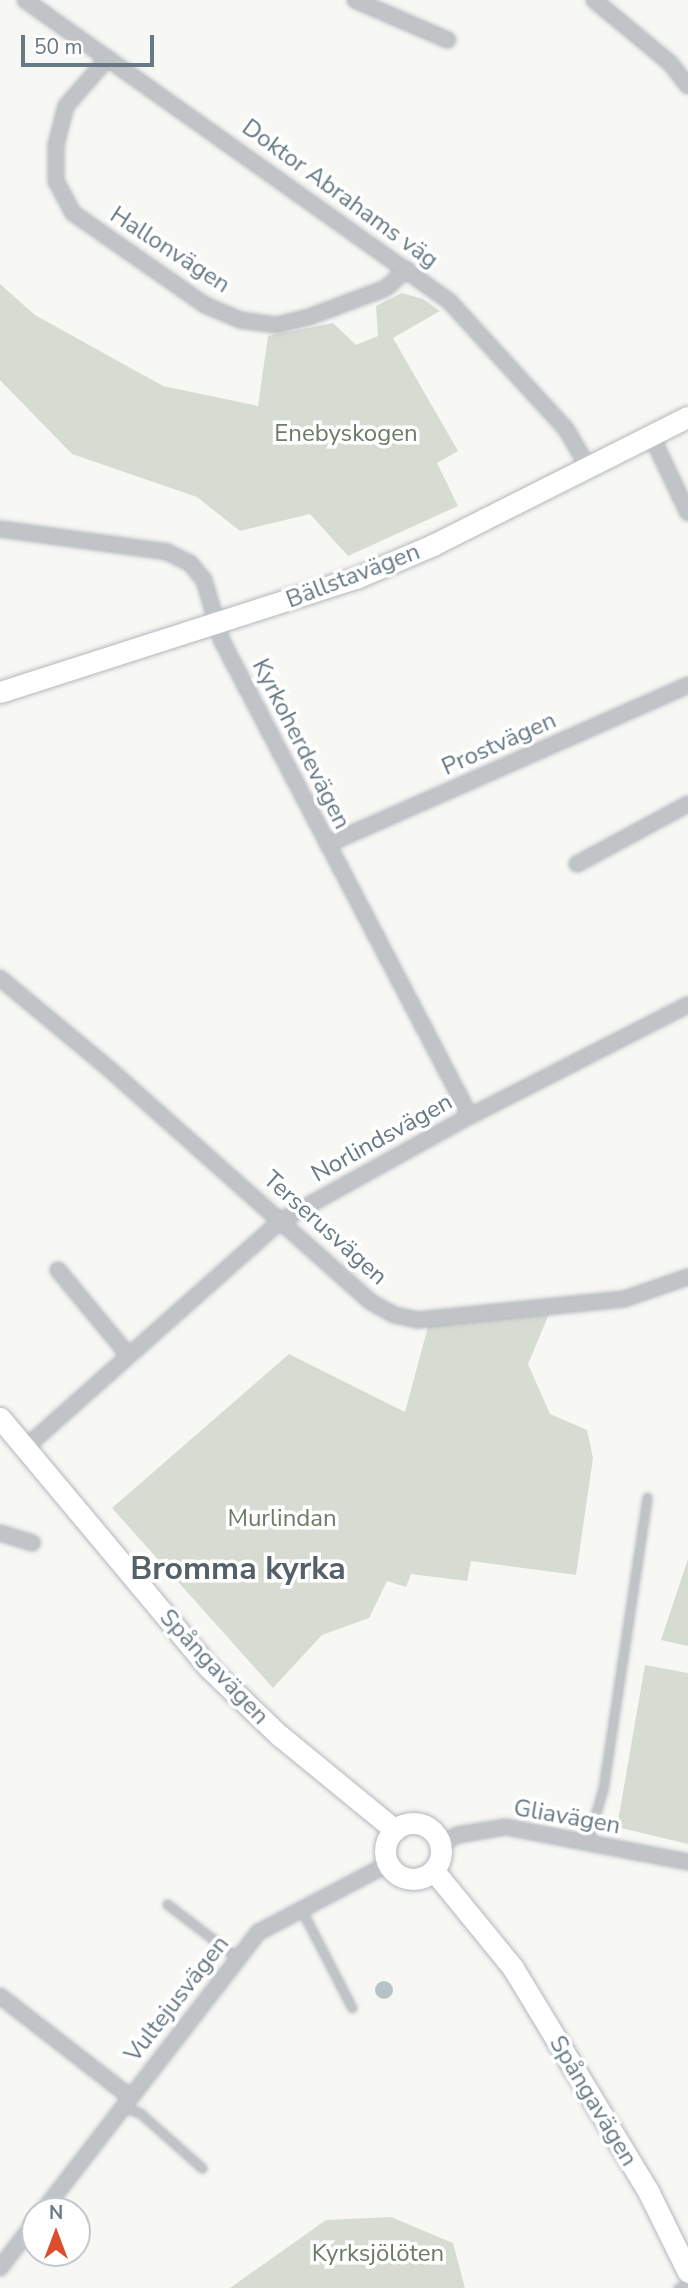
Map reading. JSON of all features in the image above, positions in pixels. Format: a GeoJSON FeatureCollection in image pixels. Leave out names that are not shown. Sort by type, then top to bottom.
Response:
{"type":"FeatureCollection","features":[{"type":"Feature","properties":{"kind":"street","name":"Doktor Abrahams väg"},"geometry":{"type":"LineString","coordinates":[[25,0],[449,301],[566,429],[588,467]]}},
{"type":"Feature","properties":{"kind":"street"},"geometry":{"type":"LineString","coordinates":[[355,0],[449,40]]}},
{"type":"Feature","properties":{"kind":"street"},"geometry":{"type":"LineString","coordinates":[[594,0],[670,63],[688,86]]}},
{"type":"Feature","properties":{"kind":"street","name":"Hallonvägen"},"geometry":{"type":"LineString","coordinates":[[108,58],[66,106],[56,145],[56,181],[73,214],[205,305],[240,320],[277,325],[309,317],[386,288],[407,269]]}},
{"type":"Feature","properties":{"kind":"street","name":"Bällstavägen"},"geometry":{"type":"LineString","coordinates":[[0,692],[369,573],[688,417]]}},
{"type":"Feature","properties":{"kind":"street"},"geometry":{"type":"LineString","coordinates":[[652,435],[688,513]]}},
{"type":"Feature","properties":{"kind":"street","name":"Kyrkoherdevägen"},"geometry":{"type":"LineString","coordinates":[[2,525],[178,558],[204,580],[216,624],[470,1116]]}},
{"type":"Feature","properties":{"kind":"street","name":"Prostvägen"},"geometry":{"type":"LineString","coordinates":[[328,844],[688,685]]}},
{"type":"Feature","properties":{"kind":"street"},"geometry":{"type":"LineString","coordinates":[[577,863],[688,804]]}},
{"type":"Feature","properties":{"kind":"street","name":"Terserusvägen"},"geometry":{"type":"LineString","coordinates":[[0,978],[282,1220],[371,1302],[394,1315],[418,1320],[624,1299],[688,1277]]}},
{"type":"Feature","properties":{"kind":"street","name":"Norlindsvägen"},"geometry":{"type":"LineString","coordinates":[[25,1448],[282,1220],[470,1116],[688,1004]]}},
{"type":"Feature","properties":{"kind":"street"},"geometry":{"type":"LineString","coordinates":[[58,1270],[128,1355]]}},
{"type":"Feature","properties":{"kind":"street","name":"Spångavägen"},"geometry":{"type":"LineString","coordinates":[[0,1418],[208,1667],[279,1735],[396,1830]]}},
{"type":"Feature","properties":{"kind":"street"},"geometry":{"type":"LineString","coordinates":[[0,1533],[33,1543]]}},
{"type":"Feature","properties":{"kind":"street"},"geometry":{"type":"LineString","coordinates":[[415,1823],[426,1826],[441,1844],[434,1871],[409,1879],[388,1864],[386,1846],[396,1830],[415,1823]]}},
{"type":"Feature","properties":{"kind":"street","name":"Gliavägen"},"geometry":{"type":"LineString","coordinates":[[441,1844],[457,1835],[506,1827],[688,1862]]}},
{"type":"Feature","properties":{"kind":"street","name":"Vultejusvägen"},"geometry":{"type":"LineString","coordinates":[[55,2197],[236,1957],[259,1932],[388,1864]]}},
{"type":"Feature","properties":{"kind":"street","name":"Spångavägen"},"geometry":{"type":"LineString","coordinates":[[434,1871],[513,1969],[649,2193],[688,2272]]}},
{"type":"Feature","properties":{"kind":"street"},"geometry":{"type":"LineString","coordinates":[[0,1996],[127,2102]]}},
{"type":"Feature","properties":{"kind":"street"},"geometry":{"type":"LineString","coordinates":[[0,2268],[21,2240]]}},
{"type":"Feature","properties":{"kind":"lane"},"geometry":{"type":"LineString","coordinates":[[587,1843],[603,1789],[647,1497]]}},
{"type":"Feature","properties":{"kind":"lane"},"geometry":{"type":"LineString","coordinates":[[167,1904],[236,1957]]}},
{"type":"Feature","properties":{"kind":"lane"},"geometry":{"type":"LineString","coordinates":[[301,1909],[352,2008]]}},
{"type":"Feature","properties":{"kind":"lane"},"geometry":{"type":"LineString","coordinates":[[127,2102],[202,2168]]}},
{"type":"Feature","properties":{"kind":"lane"},"geometry":{"type":"LineString","coordinates":[[678,2288],[688,2284]]}},
{"type":"Feature","properties":{"kind":"green space","name":"Enebyskogen"},"geometry":{"type":"Polygon","coordinates":[[[0,284],[35,315],[163,386],[258,406],[268,336],[333,323],[356,345],[378,336],[376,306],[402,293],[423,299],[440,311],[393,338],[458,451],[437,463],[458,506],[348,556],[310,514],[240,531],[197,497],[72,454],[0,380],[0,284]]]}},
{"type":"Feature","properties":{"kind":"green space","name":"Murlindan"},"geometry":{"type":"Polygon","coordinates":[[[549,1314],[528,1364],[550,1414],[587,1430],[593,1458],[576,1575],[471,1561],[467,1581],[411,1574],[406,1587],[387,1581],[369,1618],[322,1635],[273,1688],[112,1508],[289,1354],[405,1412],[429,1323],[549,1314]]]}},
{"type":"Feature","properties":{"kind":"green space"},"geometry":{"type":"Polygon","coordinates":[[[688,1559],[688,1646],[661,1640],[688,1559]]]}},
{"type":"Feature","properties":{"kind":"green space"},"geometry":{"type":"Polygon","coordinates":[[[645,1665],[688,1673],[688,1844],[617,1827],[645,1665]]]}},
{"type":"Feature","properties":{"kind":"green space","name":"Kyrksjölöten"},"geometry":{"type":"Polygon","coordinates":[[[391,2217],[453,2243],[465,2288],[230,2288],[326,2220],[391,2217]]]}},
{"type":"Feature","properties":{"kind":"shaded area"},"geometry":{"type":"Polygon","coordinates":[[[384,1981],[392,1986],[393,1990],[388,1998],[384,1999],[376,1994],[375,1990],[380,1982],[384,1981]]]}},
{"type":"Feature","properties":{"kind":"district","name":"Bromma kyrka"},"geometry":{"type":"Point","coordinates":[238,1569]}}]}
